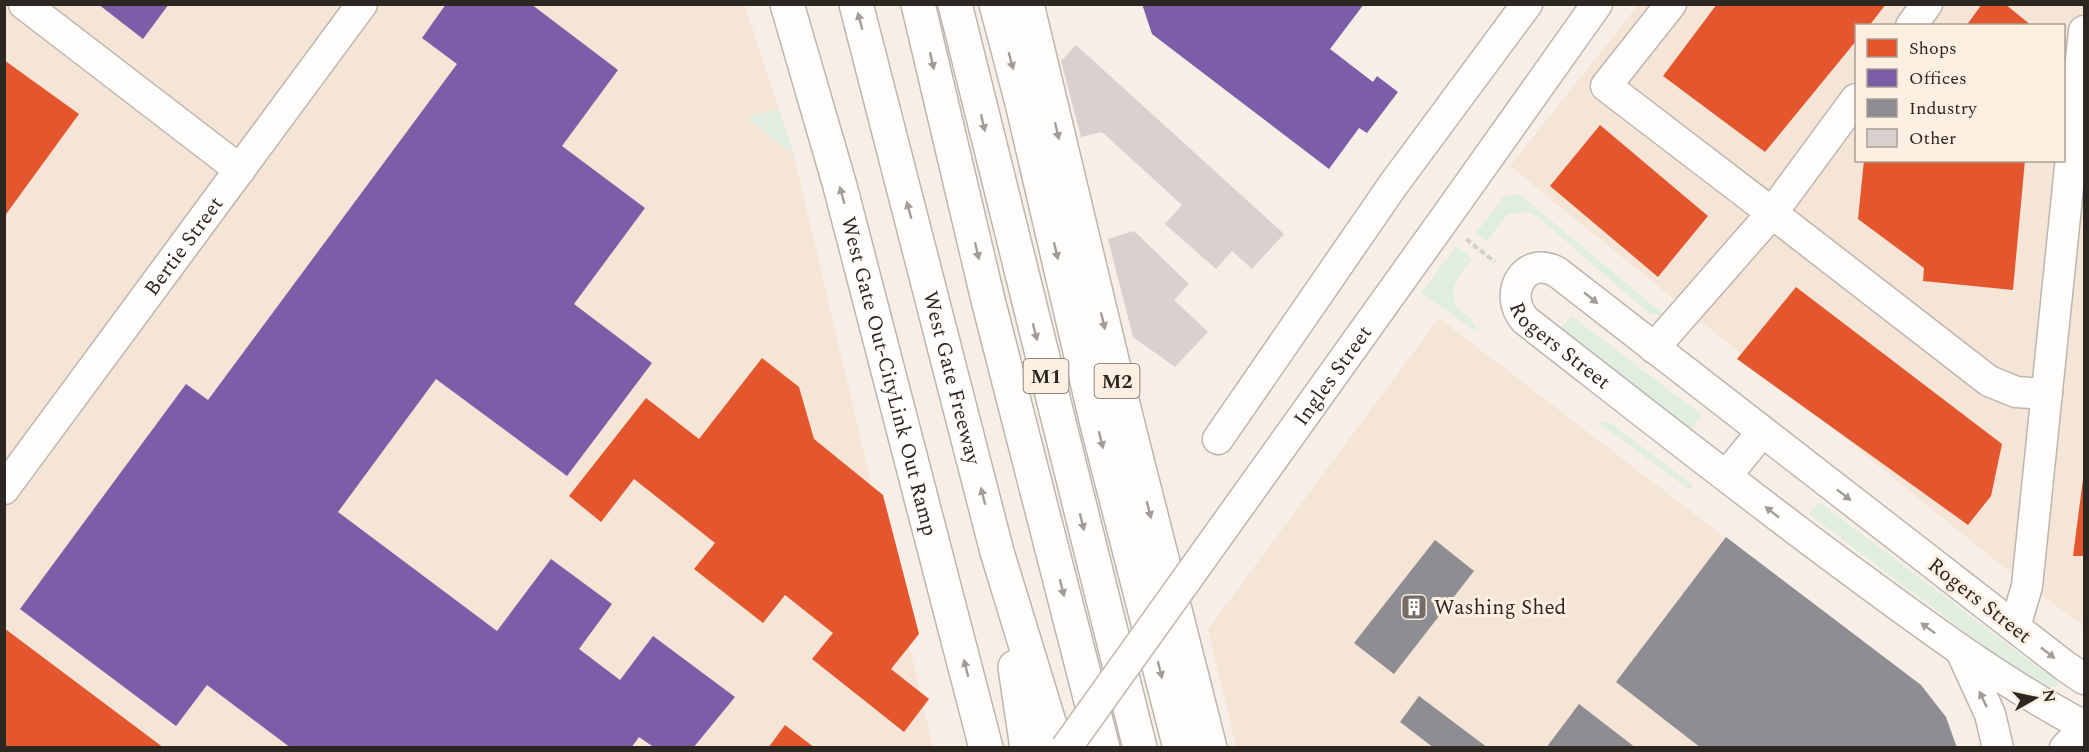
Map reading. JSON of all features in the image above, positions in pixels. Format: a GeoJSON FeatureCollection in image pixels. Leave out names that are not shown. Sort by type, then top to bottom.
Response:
{"type":"FeatureCollection","features":[{"type":"Feature","properties":{"kind":"highway","name":"West Gate Out-CityLink Out Ramp"},"geometry":{"type":"LineString","coordinates":[[787,4],[840,186],[986,747]]}},
{"type":"Feature","properties":{"kind":"highway","name":"West Gate Freeway"},"geometry":{"type":"LineString","coordinates":[[856,4],[997,552],[1057,747]]}},
{"type":"Feature","properties":{"kind":"highway"},"geometry":{"type":"LineString","coordinates":[[918,4],[988,300],[1103,747]]}},
{"type":"Feature","properties":{"kind":"highway","name":"M1"},"geometry":{"type":"LineString","coordinates":[[955,4],[1140,747]]}},
{"type":"Feature","properties":{"kind":"highway"},"geometry":{"type":"LineString","coordinates":[[996,4],[1022,103],[1097,424],[1180,747]]}},
{"type":"Feature","properties":{"kind":"highway","name":"M2"},"geometry":{"type":"LineString","coordinates":[[1027,4],[1118,385],[1210,747]]}},
{"type":"Feature","properties":{"kind":"highway"},"geometry":{"type":"LineString","coordinates":[[997,552],[1027,747]]}},
{"type":"Feature","properties":{"kind":"street"},"geometry":{"type":"LineString","coordinates":[[24,4],[240,170]]}},
{"type":"Feature","properties":{"kind":"street","name":"Bertie Street"},"geometry":{"type":"LineString","coordinates":[[4,489],[362,4]]}},
{"type":"Feature","properties":{"kind":"street"},"geometry":{"type":"LineString","coordinates":[[1218,439],[1393,185],[1527,4]]}},
{"type":"Feature","properties":{"kind":"street","name":"Ingles Street"},"geometry":{"type":"LineString","coordinates":[[1066,747],[1597,4]]}},
{"type":"Feature","properties":{"kind":"street"},"geometry":{"type":"LineString","coordinates":[[1671,4],[1606,86],[1989,381],[2005,390],[2047,394]]}},
{"type":"Feature","properties":{"kind":"street"},"geometry":{"type":"LineString","coordinates":[[1912,24],[1927,4]]}},
{"type":"Feature","properties":{"kind":"street"},"geometry":{"type":"LineString","coordinates":[[2015,627],[2026,586],[2085,31]]}},
{"type":"Feature","properties":{"kind":"street"},"geometry":{"type":"LineString","coordinates":[[1654,348],[1772,213],[1855,102]]}},
{"type":"Feature","properties":{"kind":"street","name":"Rogers Street"},"geometry":{"type":"LineString","coordinates":[[2085,679],[1552,269],[1543,267],[1532,270],[1517,285],[1514,296],[1515,305],[1525,320],[1726,476],[1962,653],[2085,727]]}},
{"type":"Feature","properties":{"kind":"street"},"geometry":{"type":"LineString","coordinates":[[1726,476],[1762,432]]}},
{"type":"Feature","properties":{"kind":"street"},"geometry":{"type":"LineString","coordinates":[[1962,653],[1990,714],[1998,747]]}},
{"type":"Feature","properties":{"kind":"street"},"geometry":{"type":"LineString","coordinates":[[2066,747],[2085,727]]}},
{"type":"Feature","properties":{"kind":"shaded area"},"geometry":{"type":"Polygon","coordinates":[[[4,5],[745,5],[794,155],[933,747],[5,747],[4,5]]]}},
{"type":"Feature","properties":{"kind":"shaded area"},"geometry":{"type":"Polygon","coordinates":[[[1638,5],[2084,5],[2084,626],[2003,567],[1510,166],[1638,5]]]}},
{"type":"Feature","properties":{"kind":"shaded area"},"geometry":{"type":"Polygon","coordinates":[[[779,109],[794,155],[747,118],[779,109]]]}},
{"type":"Feature","properties":{"kind":"shaded area"},"geometry":{"type":"Polygon","coordinates":[[[1516,194],[1523,197],[1664,315],[1650,314],[1537,216],[1528,212],[1508,214],[1487,241],[1476,233],[1503,197],[1516,194]]]}},
{"type":"Feature","properties":{"kind":"shaded area"},"geometry":{"type":"Polygon","coordinates":[[[1456,246],[1472,259],[1454,287],[1454,299],[1460,310],[1471,319],[1477,332],[1421,293],[1456,246]]]}},
{"type":"Feature","properties":{"kind":"shaded area"},"geometry":{"type":"Polygon","coordinates":[[[1571,316],[1702,415],[1691,429],[1560,329],[1571,316]]]}},
{"type":"Feature","properties":{"kind":"shaded area"},"geometry":{"type":"Polygon","coordinates":[[[1439,318],[1920,687],[1958,747],[1236,747],[1208,629],[1439,318]]]}},
{"type":"Feature","properties":{"kind":"shaded area"},"geometry":{"type":"Polygon","coordinates":[[[1596,421],[1610,423],[1693,485],[1690,490],[1596,421]]]}},
{"type":"Feature","properties":{"kind":"shaded area"},"geometry":{"type":"Polygon","coordinates":[[[1819,502],[2059,683],[2050,696],[1809,514],[1819,502]]]}},
{"type":"Feature","properties":{"kind":"building: Shops"},"geometry":{"type":"Polygon","coordinates":[[[1717,4],[1886,4],[1871,24],[1855,24],[1855,42],[1765,152],[1663,76],[1717,4]]]}},
{"type":"Feature","properties":{"kind":"building: Shops"},"geometry":{"type":"Polygon","coordinates":[[[1982,4],[2005,4],[2030,24],[1967,24],[1982,4]]]}},
{"type":"Feature","properties":{"kind":"building: Shops"},"geometry":{"type":"Polygon","coordinates":[[[4,60],[79,114],[4,217],[4,60]]]}},
{"type":"Feature","properties":{"kind":"building: Shops"},"geometry":{"type":"Polygon","coordinates":[[[1600,125],[1708,216],[1658,277],[1550,186],[1600,125]]]}},
{"type":"Feature","properties":{"kind":"building: Shops"},"geometry":{"type":"Polygon","coordinates":[[[1864,162],[2025,162],[2013,290],[1923,281],[1924,268],[1858,219],[1864,162]]]}},
{"type":"Feature","properties":{"kind":"building: Shops"},"geometry":{"type":"Polygon","coordinates":[[[1796,287],[2002,444],[1991,496],[1968,525],[1737,359],[1796,287]]]}},
{"type":"Feature","properties":{"kind":"building: Shops"},"geometry":{"type":"Polygon","coordinates":[[[762,358],[799,387],[814,439],[883,495],[919,634],[891,669],[929,699],[904,732],[812,659],[833,633],[785,595],[763,623],[694,569],[715,543],[634,479],[601,522],[569,496],[646,398],[699,439],[762,358]]]}},
{"type":"Feature","properties":{"kind":"building: Shops"},"geometry":{"type":"Polygon","coordinates":[[[2083,479],[2084,556],[2073,556],[2083,479]]]}},
{"type":"Feature","properties":{"kind":"building: Shops"},"geometry":{"type":"Polygon","coordinates":[[[4,628],[164,748],[4,748],[4,628]]]}},
{"type":"Feature","properties":{"kind":"building: Shops"},"geometry":{"type":"Polygon","coordinates":[[[785,725],[815,748],[768,748],[785,725]]]}},
{"type":"Feature","properties":{"kind":"building: Offices"},"geometry":{"type":"Polygon","coordinates":[[[98,4],[169,4],[143,39],[98,4]]]}},
{"type":"Feature","properties":{"kind":"building: Offices"},"geometry":{"type":"Polygon","coordinates":[[[446,4],[531,4],[618,70],[562,146],[645,208],[574,304],[652,363],[567,476],[436,379],[338,512],[497,631],[551,559],[612,604],[579,649],[620,680],[653,636],[735,697],[693,748],[655,748],[639,737],[631,748],[291,748],[207,685],[176,726],[20,609],[186,384],[208,400],[457,64],[422,38],[446,4]]]}},
{"type":"Feature","properties":{"kind":"building: Offices"},"geometry":{"type":"Polygon","coordinates":[[[1142,4],[1364,4],[1330,49],[1373,82],[1377,76],[1398,92],[1367,133],[1359,128],[1329,169],[1152,34],[1142,4]]]}},
{"type":"Feature","properties":{"kind":"building: Industry"},"geometry":{"type":"Polygon","coordinates":[[[1726,537],[1921,685],[1946,717],[1957,748],[1701,748],[1616,682],[1726,537]]]}},
{"type":"Feature","properties":{"kind":"building: Industry","name":"Washing Shed"},"geometry":{"type":"Polygon","coordinates":[[[1435,540],[1474,571],[1394,674],[1354,643],[1435,540]]]}},
{"type":"Feature","properties":{"kind":"building: Industry"},"geometry":{"type":"Polygon","coordinates":[[[1419,696],[1488,748],[1434,748],[1400,722],[1419,696]]]}},
{"type":"Feature","properties":{"kind":"building: Industry"},"geometry":{"type":"Polygon","coordinates":[[[1579,704],[1636,748],[1546,748],[1579,704]]]}},
{"type":"Feature","properties":{"kind":"building: Other"},"geometry":{"type":"Polygon","coordinates":[[[1076,45],[1284,234],[1252,269],[1232,251],[1216,269],[1165,224],[1182,205],[1102,132],[1081,137],[1061,61],[1076,45]]]}},
{"type":"Feature","properties":{"kind":"building: Other"},"geometry":{"type":"Polygon","coordinates":[[[1134,231],[1189,284],[1174,300],[1208,332],[1175,367],[1133,337],[1108,239],[1134,231]]]}},
{"type":"Feature","properties":{"kind":"place","name":"Washing Shed"},"geometry":{"type":"Point","coordinates":[1414,607]}}]}
